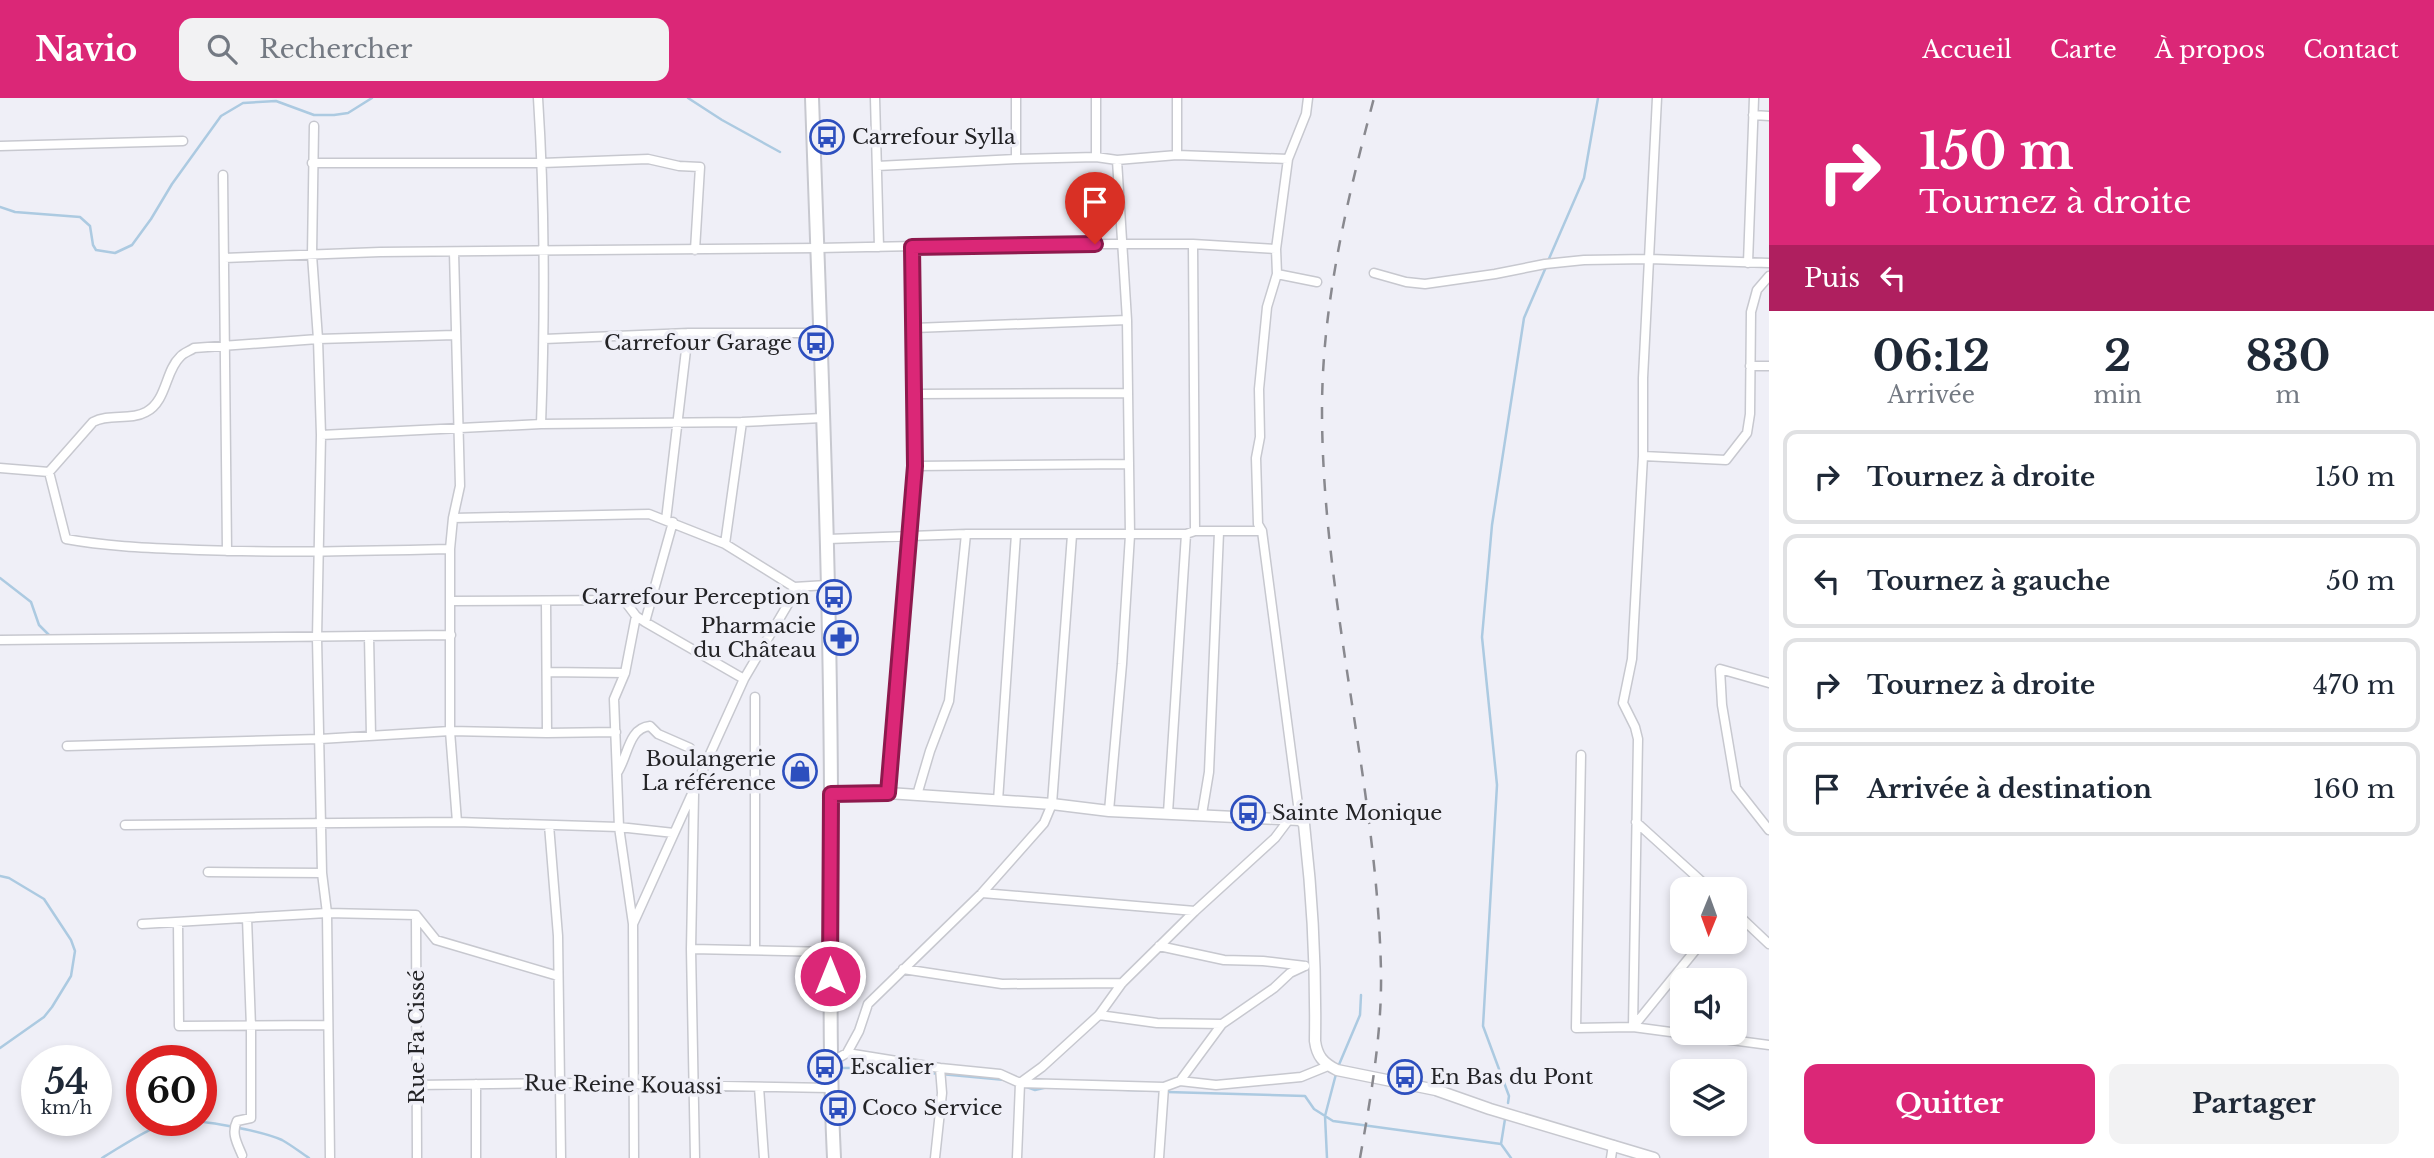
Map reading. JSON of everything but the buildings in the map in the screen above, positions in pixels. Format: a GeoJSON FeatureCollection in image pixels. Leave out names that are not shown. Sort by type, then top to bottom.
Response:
{"type":"FeatureCollection","features":[{"type":"Feature","properties":{"kind":"main road"},"geometry":{"type":"LineString","coordinates":[[812,98],[828,539],[830,1087],[834,1158]]}},
{"type":"Feature","properties":{"kind":"street"},"geometry":{"type":"LineString","coordinates":[[538,98],[542,163],[544,339],[541,424]]}},
{"type":"Feature","properties":{"kind":"street"},"geometry":{"type":"LineString","coordinates":[[875,98],[879,247]]}},
{"type":"Feature","properties":{"kind":"street"},"geometry":{"type":"LineString","coordinates":[[1016,98],[1016,159]]}},
{"type":"Feature","properties":{"kind":"street"},"geometry":{"type":"LineString","coordinates":[[1096,98],[1096,157]]}},
{"type":"Feature","properties":{"kind":"street"},"geometry":{"type":"LineString","coordinates":[[1177,98],[1177,155]]}},
{"type":"Feature","properties":{"kind":"street"},"geometry":{"type":"LineString","coordinates":[[1295,819],[1262,531],[1258,524],[1256,458],[1260,437],[1259,389],[1267,307],[1277,274],[1276,249],[1288,159],[1306,114],[1308,98]]}},
{"type":"Feature","properties":{"kind":"street"},"geometry":{"type":"LineString","coordinates":[[1633,1027],[1638,739],[1623,703],[1632,659],[1657,98]]}},
{"type":"Feature","properties":{"kind":"street"},"geometry":{"type":"LineString","coordinates":[[1748,263],[1754,98]]}},
{"type":"Feature","properties":{"kind":"street"},"geometry":{"type":"LineString","coordinates":[[1753,115],[1769,116]]}},
{"type":"Feature","properties":{"kind":"street"},"geometry":{"type":"LineString","coordinates":[[314,126],[312,255],[321,435],[317,638],[322,873],[327,913],[330,1158]]}},
{"type":"Feature","properties":{"kind":"street"},"geometry":{"type":"LineString","coordinates":[[0,146],[183,141]]}},
{"type":"Feature","properties":{"kind":"street"},"geometry":{"type":"LineString","coordinates":[[877,166],[1016,159],[1096,157],[1117,160],[1177,155],[1288,159]]}},
{"type":"Feature","properties":{"kind":"street"},"geometry":{"type":"LineString","coordinates":[[312,163],[542,163],[648,159],[679,166],[700,167],[695,250]]}},
{"type":"Feature","properties":{"kind":"street"},"geometry":{"type":"LineString","coordinates":[[1109,811],[1130,535],[1127,320],[1117,160]]}},
{"type":"Feature","properties":{"kind":"street"},"geometry":{"type":"LineString","coordinates":[[223,175],[228,551]]}},
{"type":"Feature","properties":{"kind":"street"},"geometry":{"type":"LineString","coordinates":[[224,258],[542,250],[1122,244],[1193,244],[1276,249]]}},
{"type":"Feature","properties":{"kind":"street"},"geometry":{"type":"LineString","coordinates":[[1168,813],[1191,532],[1193,244]]}},
{"type":"Feature","properties":{"kind":"street"},"geometry":{"type":"LineString","coordinates":[[888,793],[915,466],[912,247]]}},
{"type":"Feature","properties":{"kind":"street"},"geometry":{"type":"LineString","coordinates":[[454,252],[460,486],[450,549],[450,731],[457,822]]}},
{"type":"Feature","properties":{"kind":"street"},"geometry":{"type":"LineString","coordinates":[[1374,273],[1425,284],[1584,260],[1649,259],[1769,264]]}},
{"type":"Feature","properties":{"kind":"street"},"geometry":{"type":"LineString","coordinates":[[1277,274],[1317,282]]}},
{"type":"Feature","properties":{"kind":"street"},"geometry":{"type":"LineString","coordinates":[[1643,456],[1726,460],[1747,433],[1751,312],[1757,290],[1769,276]]}},
{"type":"Feature","properties":{"kind":"street"},"geometry":{"type":"LineString","coordinates":[[914,328],[1127,320]]}},
{"type":"Feature","properties":{"kind":"street"},"geometry":{"type":"LineString","coordinates":[[544,339],[688,333],[819,333]]}},
{"type":"Feature","properties":{"kind":"street"},"geometry":{"type":"LineString","coordinates":[[645,622],[669,521],[688,333]]}},
{"type":"Feature","properties":{"kind":"street"},"geometry":{"type":"LineString","coordinates":[[48,472],[93,422],[100,418],[121,418],[147,412],[160,398],[179,357],[194,348],[318,339],[455,335]]}},
{"type":"Feature","properties":{"kind":"street"},"geometry":{"type":"LineString","coordinates":[[1750,366],[1769,366]]}},
{"type":"Feature","properties":{"kind":"street"},"geometry":{"type":"LineString","coordinates":[[914,394],[1128,393]]}},
{"type":"Feature","properties":{"kind":"street"},"geometry":{"type":"LineString","coordinates":[[321,435],[541,424],[742,422],[822,418]]}},
{"type":"Feature","properties":{"kind":"street"},"geometry":{"type":"LineString","coordinates":[[725,544],[742,422]]}},
{"type":"Feature","properties":{"kind":"street"},"geometry":{"type":"LineString","coordinates":[[915,466],[1129,464]]}},
{"type":"Feature","properties":{"kind":"street"},"geometry":{"type":"LineString","coordinates":[[0,468],[48,472]]}},
{"type":"Feature","properties":{"kind":"street"},"geometry":{"type":"LineString","coordinates":[[48,472],[66,539],[131,547],[228,551],[450,549]]}},
{"type":"Feature","properties":{"kind":"street"},"geometry":{"type":"LineString","coordinates":[[453,518],[649,514],[725,544],[794,587],[827,585]]}},
{"type":"Feature","properties":{"kind":"street"},"geometry":{"type":"LineString","coordinates":[[828,539],[911,535],[1130,535],[1262,531]]}},
{"type":"Feature","properties":{"kind":"street"},"geometry":{"type":"LineString","coordinates":[[1202,814],[1209,772],[1219,532]]}},
{"type":"Feature","properties":{"kind":"street"},"geometry":{"type":"LineString","coordinates":[[917,795],[949,701],[966,534]]}},
{"type":"Feature","properties":{"kind":"street"},"geometry":{"type":"LineString","coordinates":[[998,801],[1016,534]]}},
{"type":"Feature","properties":{"kind":"street"},"geometry":{"type":"LineString","coordinates":[[831,1062],[847,1053],[859,1031],[868,1004],[982,893],[1044,823],[1052,804],[1072,535]]}},
{"type":"Feature","properties":{"kind":"street"},"geometry":{"type":"LineString","coordinates":[[634,924],[744,679],[791,599],[794,587]]}},
{"type":"Feature","properties":{"kind":"street"},"geometry":{"type":"LineString","coordinates":[[451,601],[624,600],[645,622],[744,679]]}},
{"type":"Feature","properties":{"kind":"street"},"geometry":{"type":"LineString","coordinates":[[546,602],[547,733]]}},
{"type":"Feature","properties":{"kind":"street"},"geometry":{"type":"LineString","coordinates":[[634,1158],[634,924],[619,827],[614,699],[625,673],[636,615]]}},
{"type":"Feature","properties":{"kind":"street"},"geometry":{"type":"LineString","coordinates":[[0,640],[451,635]]}},
{"type":"Feature","properties":{"kind":"street"},"geometry":{"type":"LineString","coordinates":[[369,636],[371,736]]}},
{"type":"Feature","properties":{"kind":"street"},"geometry":{"type":"LineString","coordinates":[[1769,683],[1720,669],[1722,705],[1736,788],[1769,830]]}},
{"type":"Feature","properties":{"kind":"street"},"geometry":{"type":"LineString","coordinates":[[547,672],[625,673]]}},
{"type":"Feature","properties":{"kind":"street"},"geometry":{"type":"LineString","coordinates":[[755,697],[755,950]]}},
{"type":"Feature","properties":{"kind":"street"},"geometry":{"type":"LineString","coordinates":[[617,772],[623,764],[631,738],[644,726],[650,726],[658,734],[690,748]]}},
{"type":"Feature","properties":{"kind":"street"},"geometry":{"type":"LineString","coordinates":[[67,746],[450,731],[615,732]]}},
{"type":"Feature","properties":{"kind":"street"},"geometry":{"type":"LineString","coordinates":[[1581,755],[1576,1028],[1633,1027],[1769,1045]]}},
{"type":"Feature","properties":{"kind":"street"},"geometry":{"type":"LineString","coordinates":[[694,788],[691,949],[695,1158]]}},
{"type":"Feature","properties":{"kind":"street"},"geometry":{"type":"LineString","coordinates":[[831,794],[888,793],[1052,804],[1109,811],[1295,819],[1304,824],[1313,898],[1311,965],[1316,1052],[1328,1066],[1352,1074],[1436,1090],[1489,1109],[1654,1158]]}},
{"type":"Feature","properties":{"kind":"street"},"geometry":{"type":"LineString","coordinates":[[1020,1083],[1042,1067],[1099,1015],[1122,983],[1159,946],[1295,819]]}},
{"type":"Feature","properties":{"kind":"street"},"geometry":{"type":"LineString","coordinates":[[125,825],[457,822],[619,827],[674,833]]}},
{"type":"Feature","properties":{"kind":"street"},"geometry":{"type":"LineString","coordinates":[[1636,822],[1697,877]]}},
{"type":"Feature","properties":{"kind":"street"},"geometry":{"type":"LineString","coordinates":[[549,825],[558,936],[561,1158]]}},
{"type":"Feature","properties":{"kind":"street"},"geometry":{"type":"LineString","coordinates":[[208,872],[322,873]]}},
{"type":"Feature","properties":{"kind":"street"},"geometry":{"type":"LineString","coordinates":[[982,893],[1195,911]]}},
{"type":"Feature","properties":{"kind":"street"},"geometry":{"type":"LineString","coordinates":[[142,924],[327,913],[416,915],[436,940],[558,976]]}},
{"type":"Feature","properties":{"kind":"street","name":"Rue Fa Cissé"},"geometry":{"type":"LineString","coordinates":[[416,915],[417,1158]]}},
{"type":"Feature","properties":{"kind":"street"},"geometry":{"type":"LineString","coordinates":[[242,1155],[233,1127],[237,1121],[251,1118],[247,918]]}},
{"type":"Feature","properties":{"kind":"street"},"geometry":{"type":"LineString","coordinates":[[178,922],[179,1026],[328,1025]]}},
{"type":"Feature","properties":{"kind":"street"},"geometry":{"type":"LineString","coordinates":[[1747,923],[1769,944]]}},
{"type":"Feature","properties":{"kind":"street"},"geometry":{"type":"LineString","coordinates":[[1159,946],[1224,960],[1311,965]]}},
{"type":"Feature","properties":{"kind":"street"},"geometry":{"type":"LineString","coordinates":[[691,949],[830,952]]}},
{"type":"Feature","properties":{"kind":"street"},"geometry":{"type":"LineString","coordinates":[[1633,1027],[1692,954]]}},
{"type":"Feature","properties":{"kind":"street"},"geometry":{"type":"LineString","coordinates":[[1180,1081],[1222,1024],[1274,988],[1290,973],[1311,965]]}},
{"type":"Feature","properties":{"kind":"street"},"geometry":{"type":"LineString","coordinates":[[903,969],[1002,984],[1122,983]]}},
{"type":"Feature","properties":{"kind":"street"},"geometry":{"type":"LineString","coordinates":[[1099,1015],[1157,1023],[1222,1024]]}},
{"type":"Feature","properties":{"kind":"street"},"geometry":{"type":"LineString","coordinates":[[847,1053],[940,1068],[1000,1074],[1020,1083],[1164,1087],[1180,1081],[1216,1085],[1301,1077],[1328,1066]]}},
{"type":"Feature","properties":{"kind":"street"},"geometry":{"type":"LineString","coordinates":[[935,1158],[942,1093],[940,1068]]}},
{"type":"Feature","properties":{"kind":"street","name":"Rue Reine Kouassi"},"geometry":{"type":"LineString","coordinates":[[417,1085],[560,1083],[830,1087]]}},
{"type":"Feature","properties":{"kind":"street"},"geometry":{"type":"LineString","coordinates":[[1017,1158],[1020,1083]]}},
{"type":"Feature","properties":{"kind":"street"},"geometry":{"type":"LineString","coordinates":[[476,1084],[476,1158]]}},
{"type":"Feature","properties":{"kind":"street"},"geometry":{"type":"LineString","coordinates":[[759,1087],[764,1158]]}},
{"type":"Feature","properties":{"kind":"street"},"geometry":{"type":"LineString","coordinates":[[1160,1158],[1164,1087]]}},
{"type":"Feature","properties":{"kind":"street"},"geometry":{"type":"LineString","coordinates":[[1611,1158],[1613,1145]]}},
{"type":"Feature","properties":{"kind":"waterway"},"geometry":{"type":"LineString","coordinates":[[0,207],[15,212],[80,217],[90,226],[96,250],[115,253],[132,245],[221,116],[243,103],[276,101],[314,115],[334,115],[348,113],[372,98]]}},
{"type":"Feature","properties":{"kind":"waterway"},"geometry":{"type":"LineString","coordinates":[[688,98],[780,152]]}},
{"type":"Feature","properties":{"kind":"waterway"},"geometry":{"type":"LineString","coordinates":[[1548,261],[1584,178],[1598,98]]}},
{"type":"Feature","properties":{"kind":"waterway"},"geometry":{"type":"LineString","coordinates":[[1508,1103],[1509,1096],[1483,1026],[1497,785],[1482,637],[1492,525],[1524,318],[1546,267]]}},
{"type":"Feature","properties":{"kind":"waterway"},"geometry":{"type":"LineString","coordinates":[[0,578],[31,602],[39,625],[51,637]]}},
{"type":"Feature","properties":{"kind":"waterway"},"geometry":{"type":"LineString","coordinates":[[0,876],[9,878],[44,899],[71,940],[75,951],[71,976],[52,1007],[44,1017],[0,1048]]}},
{"type":"Feature","properties":{"kind":"waterway"},"geometry":{"type":"LineString","coordinates":[[1338,1067],[1360,1015],[1361,995]]}},
{"type":"Feature","properties":{"kind":"waterway"},"geometry":{"type":"LineString","coordinates":[[843,1068],[876,1068],[1005,1080]]}},
{"type":"Feature","properties":{"kind":"waterway"},"geometry":{"type":"LineString","coordinates":[[1327,1158],[1325,1116],[1336,1074]]}},
{"type":"Feature","properties":{"kind":"waterway"},"geometry":{"type":"LineString","coordinates":[[1024,1086],[1035,1090],[1048,1087]]}},
{"type":"Feature","properties":{"kind":"waterway"},"geometry":{"type":"LineString","coordinates":[[1100,1089],[1160,1091]]}},
{"type":"Feature","properties":{"kind":"waterway"},"geometry":{"type":"LineString","coordinates":[[1167,1092],[1305,1096],[1314,1109],[1333,1121],[1501,1144]]}},
{"type":"Feature","properties":{"kind":"waterway"},"geometry":{"type":"LineString","coordinates":[[1505,1119],[1501,1144],[1511,1158]]}},
{"type":"Feature","properties":{"kind":"waterway"},"geometry":{"type":"LineString","coordinates":[[102,1158],[137,1136],[175,1121],[198,1121],[273,1136],[309,1158]]}},
{"type":"Feature","properties":{"kind":"railway"},"geometry":{"type":"LineString","coordinates":[[1360,1158],[1378,1042],[1381,971],[1370,831],[1331,551],[1324,481],[1322,410],[1331,292],[1354,175],[1374,98]]}},
{"type":"Feature","properties":{"kind":"place","name":"Carrefour Sylla"},"geometry":{"type":"Point","coordinates":[827,137]}},
{"type":"Feature","properties":{"kind":"place","name":"Carrefour Garage"},"geometry":{"type":"Point","coordinates":[816,343]}},
{"type":"Feature","properties":{"kind":"place","name":"Carrefour Perception"},"geometry":{"type":"Point","coordinates":[834,597]}},
{"type":"Feature","properties":{"kind":"place","name":"Pharmacie du Château"},"geometry":{"type":"Point","coordinates":[841,638]}},
{"type":"Feature","properties":{"kind":"place","name":"Boulangerie La référence"},"geometry":{"type":"Point","coordinates":[800,771]}},
{"type":"Feature","properties":{"kind":"place","name":"Sainte Monique"},"geometry":{"type":"Point","coordinates":[1248,813]}},
{"type":"Feature","properties":{"kind":"place","name":"Escalier"},"geometry":{"type":"Point","coordinates":[825,1067]}},
{"type":"Feature","properties":{"kind":"place","name":"En Bas du Pont"},"geometry":{"type":"Point","coordinates":[1405,1077]}},
{"type":"Feature","properties":{"kind":"place","name":"Coco Service"},"geometry":{"type":"Point","coordinates":[838,1108]}},
{"type":"Feature","properties":{"kind":"route"},"geometry":{"type":"LineString","coordinates":[[830,976],[831,794],[888,793],[915,466],[912,247],[1095,244]]}}]}
